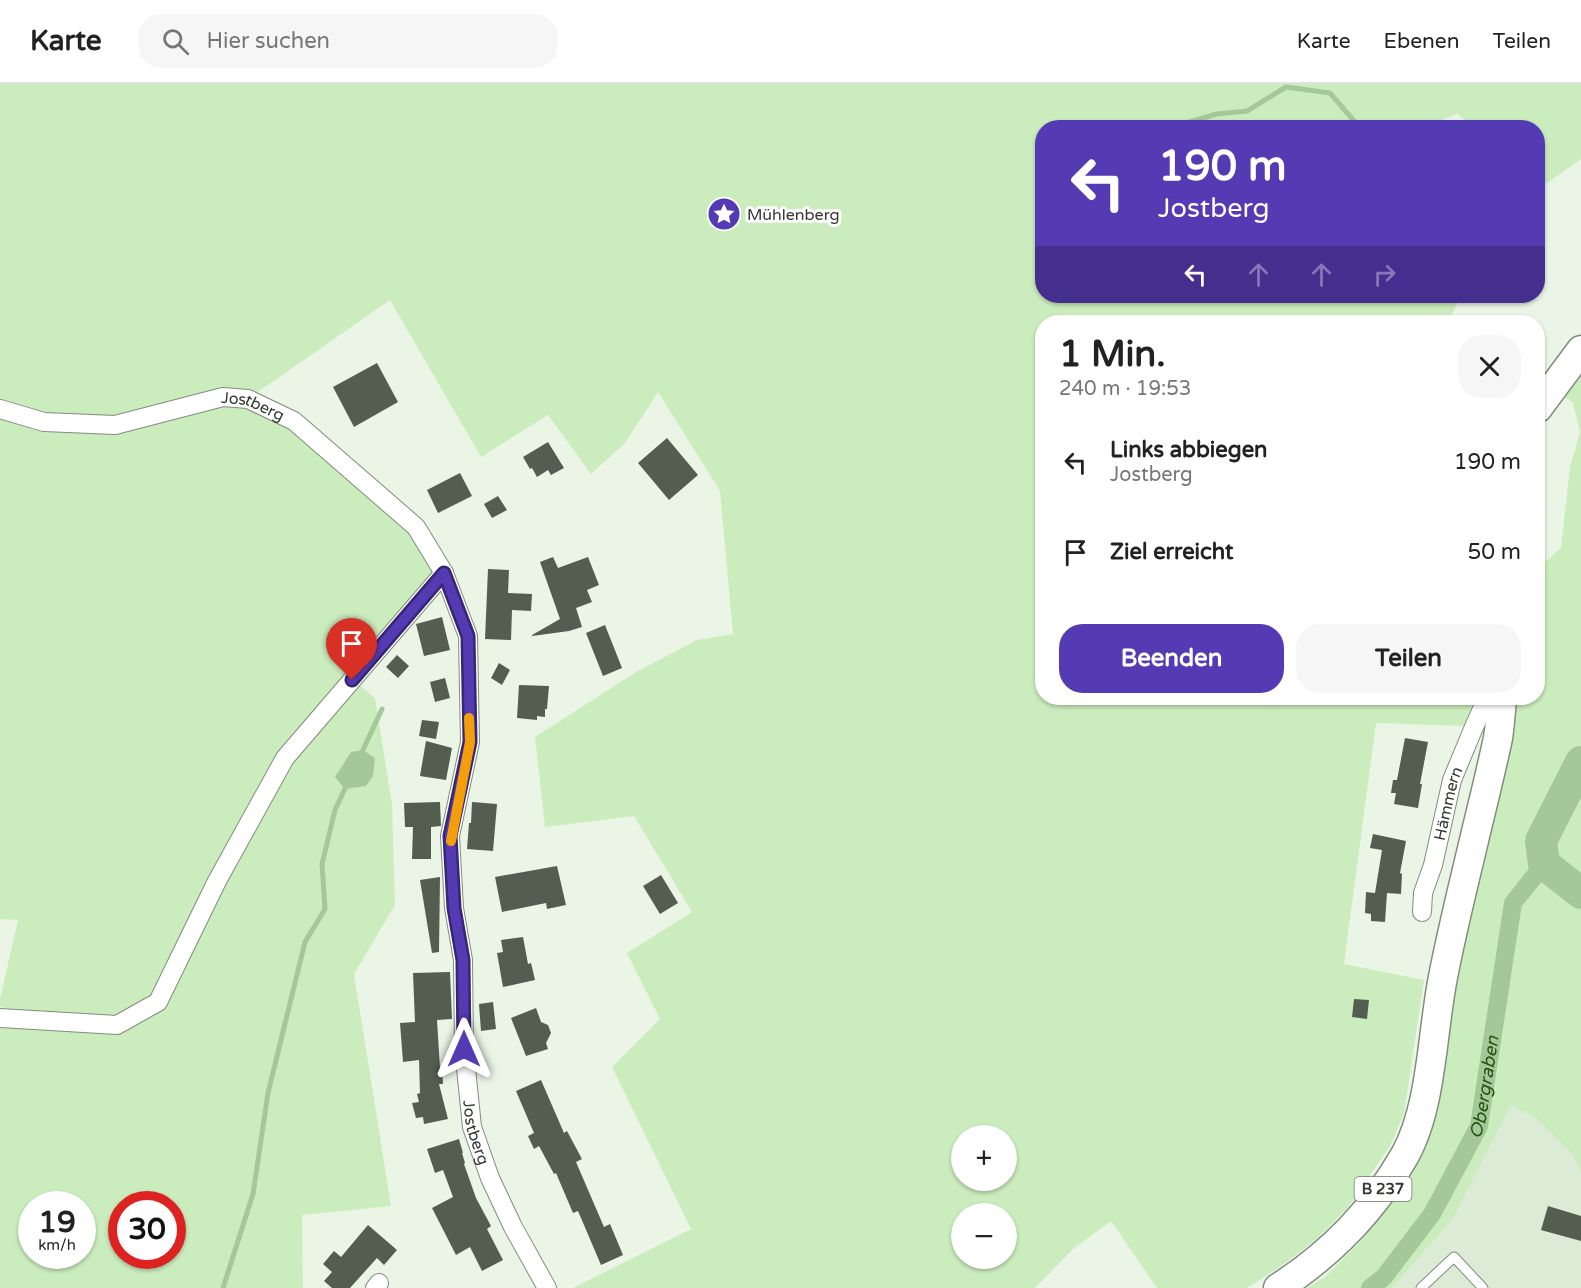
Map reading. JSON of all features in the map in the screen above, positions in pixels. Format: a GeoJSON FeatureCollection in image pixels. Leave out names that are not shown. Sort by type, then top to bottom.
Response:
{"type":"FeatureCollection","features":[{"type":"Feature","properties":{"kind":"main road"},"geometry":{"type":"LineString","coordinates":[[1545,399],[1581,350]]}},
{"type":"Feature","properties":{"kind":"main road","name":"B 237"},"geometry":{"type":"LineString","coordinates":[[1278,1288],[1302,1272],[1344,1237],[1364,1215],[1406,1153],[1417,1125],[1428,1076],[1438,1001],[1498,736],[1501,705]]}},
{"type":"Feature","properties":{"kind":"street","name":"Jostberg"},"geometry":{"type":"LineString","coordinates":[[0,410],[44,422],[116,425],[223,397],[248,399],[294,422],[416,527],[444,573],[468,636],[470,742],[450,836],[454,908],[463,960],[464,1049],[472,1127],[490,1178],[513,1227],[547,1288]]}},
{"type":"Feature","properties":{"kind":"street"},"geometry":{"type":"LineString","coordinates":[[0,1018],[117,1024],[158,1002],[217,880],[285,758],[444,573]]}},
{"type":"Feature","properties":{"kind":"street","name":"Hämmern"},"geometry":{"type":"LineString","coordinates":[[1422,912],[1423,893],[1433,865],[1452,780],[1484,705]]}},
{"type":"Feature","properties":{"kind":"lane"},"geometry":{"type":"LineString","coordinates":[[1421,1288],[1454,1257],[1483,1288]]}},
{"type":"Feature","properties":{"kind":"shaded area"},"geometry":{"type":"Polygon","coordinates":[[[0,84],[1581,84],[1581,159],[1546,184],[1545,120],[1465,120],[1457,114],[1442,120],[1035,120],[1035,303],[1458,303],[1452,315],[1035,315],[1035,705],[1478,705],[1468,726],[1376,723],[1344,964],[1424,980],[1404,1114],[1390,1146],[1348,1207],[1319,1237],[1284,1264],[1247,1288],[1157,1288],[1111,1221],[1073,1249],[1035,1288],[573,1288],[691,1229],[612,1067],[660,1019],[627,953],[692,912],[634,816],[545,827],[535,737],[636,672],[697,640],[733,634],[720,491],[658,392],[625,443],[591,474],[548,415],[481,457],[390,300],[248,399],[294,421],[416,527],[444,573],[352,679],[375,698],[392,804],[395,905],[354,974],[391,1206],[302,1215],[303,1288],[0,1288],[0,1022],[110,1024],[0,1007],[18,920],[0,919],[0,84]]]}},
{"type":"Feature","properties":{"kind":"shaded area"},"geometry":{"type":"Polygon","coordinates":[[[1581,350],[1581,1172],[1573,1155],[1537,1119],[1511,1105],[1453,1219],[1392,1288],[1307,1288],[1325,1277],[1360,1242],[1411,1171],[1454,986],[1501,705],[1545,705],[1545,562],[1561,548],[1570,467],[1580,432],[1573,403],[1551,388],[1581,350]]]}},
{"type":"Feature","properties":{"kind":"shaded area"},"geometry":{"type":"Polygon","coordinates":[[[363,750],[375,758],[373,776],[366,786],[345,789],[335,777],[351,752],[363,750]]]}},
{"type":"Feature","properties":{"kind":"shaded area"},"geometry":{"type":"Polygon","coordinates":[[[1511,1104],[1537,1119],[1573,1155],[1581,1172],[1581,1288],[1392,1288],[1453,1219],[1511,1104]]]}},
{"type":"Feature","properties":{"kind":"building"},"geometry":{"type":"Polygon","coordinates":[[[377,363],[398,402],[354,427],[333,387],[377,363]]]}},
{"type":"Feature","properties":{"kind":"building"},"geometry":{"type":"Polygon","coordinates":[[[667,438],[698,475],[669,500],[638,463],[667,438]]]}},
{"type":"Feature","properties":{"kind":"building"},"geometry":{"type":"Polygon","coordinates":[[[548,442],[564,468],[551,475],[548,470],[537,477],[523,457],[548,442]]]}},
{"type":"Feature","properties":{"kind":"building"},"geometry":{"type":"Polygon","coordinates":[[[460,473],[472,496],[438,513],[427,490],[460,473]]]}},
{"type":"Feature","properties":{"kind":"building"},"geometry":{"type":"Polygon","coordinates":[[[498,496],[507,510],[492,518],[484,504],[498,496]]]}},
{"type":"Feature","properties":{"kind":"building"},"geometry":{"type":"Polygon","coordinates":[[[553,557],[558,568],[588,557],[599,585],[587,590],[592,602],[576,608],[582,627],[532,636],[560,619],[540,562],[553,557]]]}},
{"type":"Feature","properties":{"kind":"building"},"geometry":{"type":"Polygon","coordinates":[[[488,569],[509,570],[508,593],[532,594],[531,611],[512,610],[511,640],[485,639],[488,569]]]}},
{"type":"Feature","properties":{"kind":"building"},"geometry":{"type":"Polygon","coordinates":[[[442,617],[450,650],[424,656],[416,624],[442,617]]]}},
{"type":"Feature","properties":{"kind":"building"},"geometry":{"type":"Polygon","coordinates":[[[605,625],[622,668],[603,676],[586,633],[605,625]]]}},
{"type":"Feature","properties":{"kind":"building"},"geometry":{"type":"Polygon","coordinates":[[[397,655],[409,666],[398,678],[386,667],[397,655]]]}},
{"type":"Feature","properties":{"kind":"building"},"geometry":{"type":"Polygon","coordinates":[[[499,663],[510,670],[502,685],[491,678],[499,663]]]}},
{"type":"Feature","properties":{"kind":"building"},"geometry":{"type":"Polygon","coordinates":[[[445,678],[450,698],[435,702],[430,682],[445,678]]]}},
{"type":"Feature","properties":{"kind":"building"},"geometry":{"type":"Polygon","coordinates":[[[519,685],[549,686],[545,717],[537,716],[537,720],[517,718],[519,685]]]}},
{"type":"Feature","properties":{"kind":"building"},"geometry":{"type":"Polygon","coordinates":[[[422,720],[439,722],[436,739],[419,736],[422,720]]]}},
{"type":"Feature","properties":{"kind":"building"},"geometry":{"type":"Polygon","coordinates":[[[1405,738],[1428,742],[1418,808],[1394,804],[1396,793],[1391,793],[1393,780],[1397,780],[1405,738]]]}},
{"type":"Feature","properties":{"kind":"building"},"geometry":{"type":"Polygon","coordinates":[[[426,741],[452,748],[446,780],[420,776],[426,741]]]}},
{"type":"Feature","properties":{"kind":"building"},"geometry":{"type":"Polygon","coordinates":[[[440,802],[441,826],[431,827],[431,859],[412,859],[413,827],[405,827],[404,803],[440,802]]]}},
{"type":"Feature","properties":{"kind":"building"},"geometry":{"type":"Polygon","coordinates":[[[472,802],[497,804],[493,851],[467,849],[472,802]]]}},
{"type":"Feature","properties":{"kind":"building"},"geometry":{"type":"Polygon","coordinates":[[[1373,834],[1406,841],[1400,873],[1402,874],[1401,894],[1387,893],[1385,922],[1371,921],[1371,914],[1365,913],[1366,892],[1375,893],[1382,850],[1370,848],[1373,834]]]}},
{"type":"Feature","properties":{"kind":"building"},"geometry":{"type":"Polygon","coordinates":[[[557,866],[566,905],[547,909],[546,903],[502,912],[495,877],[557,866]]]}},
{"type":"Feature","properties":{"kind":"building"},"geometry":{"type":"Polygon","coordinates":[[[661,875],[678,903],[660,914],[643,886],[661,875]]]}},
{"type":"Feature","properties":{"kind":"building"},"geometry":{"type":"Polygon","coordinates":[[[440,877],[439,952],[432,953],[420,880],[440,877]]]}},
{"type":"Feature","properties":{"kind":"building"},"geometry":{"type":"Polygon","coordinates":[[[523,937],[528,964],[531,963],[535,980],[503,987],[497,953],[503,952],[501,940],[523,937]]]}},
{"type":"Feature","properties":{"kind":"building"},"geometry":{"type":"Polygon","coordinates":[[[450,972],[452,1019],[437,1020],[443,1084],[439,1084],[448,1119],[424,1124],[423,1117],[416,1118],[412,1103],[419,1102],[417,1094],[420,1093],[419,1060],[403,1062],[400,1023],[415,1022],[413,973],[450,972]]]}},
{"type":"Feature","properties":{"kind":"building"},"geometry":{"type":"Polygon","coordinates":[[[1354,999],[1369,1000],[1367,1019],[1352,1017],[1354,999]]]}},
{"type":"Feature","properties":{"kind":"building"},"geometry":{"type":"Polygon","coordinates":[[[493,1002],[496,1029],[481,1031],[479,1004],[493,1002]]]}},
{"type":"Feature","properties":{"kind":"building"},"geometry":{"type":"Polygon","coordinates":[[[536,1008],[541,1022],[548,1025],[551,1033],[546,1043],[548,1049],[526,1056],[511,1018],[536,1008]]]}},
{"type":"Feature","properties":{"kind":"building"},"geometry":{"type":"Polygon","coordinates":[[[541,1080],[564,1133],[567,1131],[582,1159],[576,1162],[604,1227],[610,1224],[623,1255],[601,1265],[578,1211],[573,1213],[556,1173],[554,1174],[539,1146],[534,1149],[528,1136],[534,1133],[516,1091],[541,1080]]]}},
{"type":"Feature","properties":{"kind":"building"},"geometry":{"type":"Polygon","coordinates":[[[459,1139],[464,1164],[476,1198],[491,1226],[487,1229],[503,1260],[482,1271],[470,1247],[456,1255],[432,1208],[453,1197],[443,1170],[435,1173],[427,1149],[459,1139]]]}},
{"type":"Feature","properties":{"kind":"building"},"geometry":{"type":"Polygon","coordinates":[[[1548,1206],[1581,1216],[1581,1241],[1541,1230],[1548,1206]]]}},
{"type":"Feature","properties":{"kind":"building"},"geometry":{"type":"Polygon","coordinates":[[[368,1225],[397,1250],[384,1265],[377,1258],[350,1288],[332,1288],[324,1281],[332,1272],[323,1264],[334,1251],[341,1257],[368,1225]]]}},
{"type":"Feature","properties":{"kind":"waterway"},"geometry":{"type":"LineString","coordinates":[[1196,120],[1217,114],[1247,111],[1286,87],[1330,93],[1353,120]]}},
{"type":"Feature","properties":{"kind":"waterway"},"geometry":{"type":"LineString","coordinates":[[361,754],[382,709]]}},
{"type":"Feature","properties":{"kind":"waterway"},"geometry":{"type":"LineString","coordinates":[[1581,762],[1541,841],[1544,864],[1581,893]]}},
{"type":"Feature","properties":{"kind":"waterway"},"geometry":{"type":"LineString","coordinates":[[223,1288],[253,1194],[268,1093],[305,942],[325,909],[322,864],[335,810],[347,784]]}},
{"type":"Feature","properties":{"kind":"waterway","name":"Obergraben"},"geometry":{"type":"LineString","coordinates":[[1370,1288],[1384,1277],[1432,1214],[1479,1126],[1513,903],[1544,864]]}},
{"type":"Feature","properties":{"kind":"slow traffic"},"geometry":{"type":"LineString","coordinates":[[451,841],[450,836],[470,742],[469,718]]}},
{"type":"Feature","properties":{"kind":"place","name":"Mühlenberg"},"geometry":{"type":"Point","coordinates":[724,214]}},
{"type":"Feature","properties":{"kind":"route"},"geometry":{"type":"LineString","coordinates":[[352,680],[444,573],[468,636],[470,742],[450,836],[454,908],[463,960],[464,1049]]}}]}
